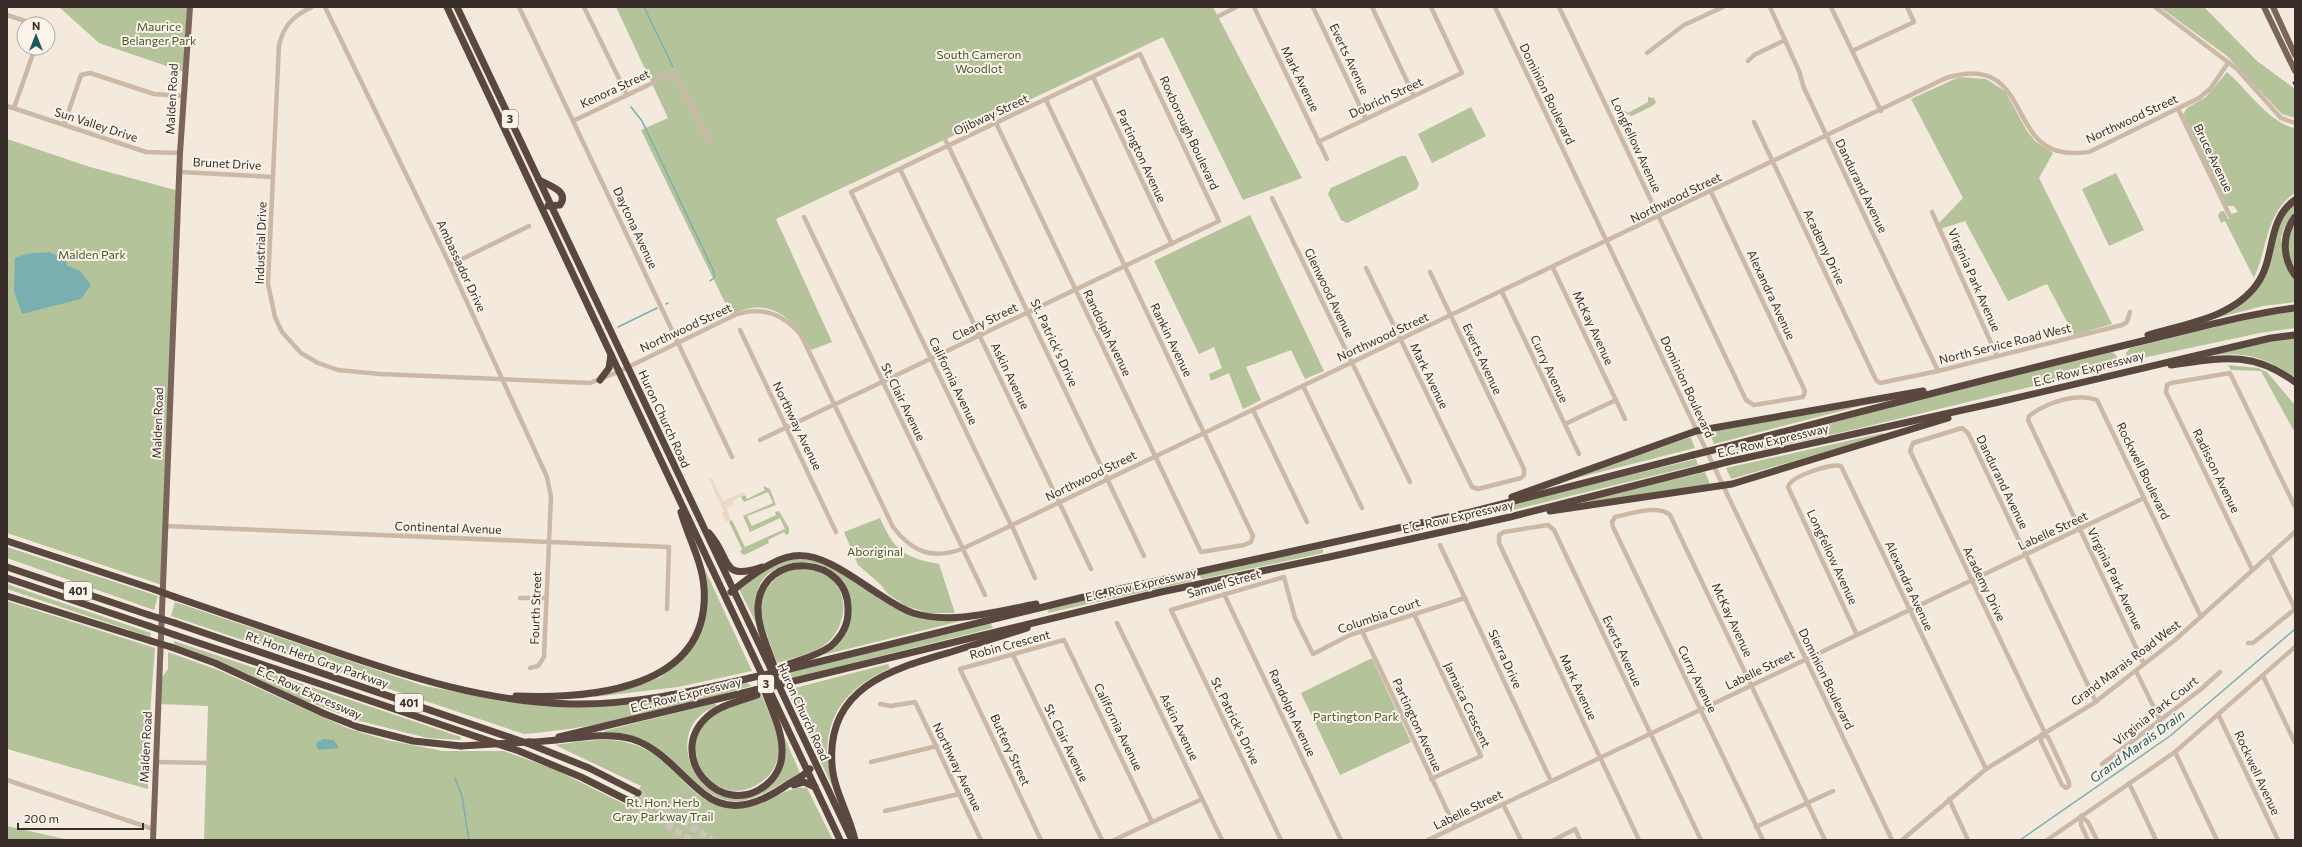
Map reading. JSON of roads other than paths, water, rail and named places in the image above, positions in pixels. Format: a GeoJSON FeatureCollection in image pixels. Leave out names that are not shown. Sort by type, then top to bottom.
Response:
{"type":"FeatureCollection","features":[{"type":"Feature","properties":{"kind":"highway","name":"Huron Church Road"},"geometry":{"type":"LineString","coordinates":[[447,7],[840,840]]}},
{"type":"Feature","properties":{"kind":"highway","name":"Huron Church Road"},"geometry":{"type":"LineString","coordinates":[[457,7],[779,689],[852,840]]}},
{"type":"Feature","properties":{"kind":"highway"},"geometry":{"type":"LineString","coordinates":[[535,194],[543,203],[552,207],[561,203],[562,194],[558,189],[539,180]]}},
{"type":"Feature","properties":{"kind":"highway"},"geometry":{"type":"LineString","coordinates":[[2120,346],[2220,312],[2245,297],[2256,285],[2263,272],[2278,217],[2295,200]]}},
{"type":"Feature","properties":{"kind":"highway"},"geometry":{"type":"LineString","coordinates":[[2295,217],[2287,233],[2285,248],[2288,263],[2295,274]]}},
{"type":"Feature","properties":{"kind":"highway","name":"E.C. Row Expressway"},"geometry":{"type":"LineString","coordinates":[[7,541],[408,677],[468,692],[506,699],[552,703],[621,702],[668,696],[750,678],[785,668],[1088,596],[1471,512],[1952,387],[2254,314],[2295,308]]}},
{"type":"Feature","properties":{"kind":"highway","name":"E.C. Row Expressway"},"geometry":{"type":"LineString","coordinates":[[7,595],[171,647],[215,663],[325,714],[358,727],[413,741],[461,746],[559,739],[779,689],[790,682],[1074,612],[1510,517],[1727,462],[1999,402],[2125,371],[2272,338],[2295,335]]}},
{"type":"Feature","properties":{"kind":"highway"},"geometry":{"type":"LineString","coordinates":[[600,380],[609,368],[611,355]]}},
{"type":"Feature","properties":{"kind":"highway"},"geometry":{"type":"LineString","coordinates":[[2125,371],[2238,358],[2263,363],[2295,382]]}},
{"type":"Feature","properties":{"kind":"highway"},"geometry":{"type":"LineString","coordinates":[[1471,512],[1696,431],[1952,387]]}},
{"type":"Feature","properties":{"kind":"highway"},"geometry":{"type":"LineString","coordinates":[[1510,517],[1722,486],[1999,402]]}},
{"type":"Feature","properties":{"kind":"highway"},"geometry":{"type":"LineString","coordinates":[[468,692],[549,697],[586,694],[642,682],[674,663],[687,648],[696,633],[701,618],[704,596],[701,569],[676,493]]}},
{"type":"Feature","properties":{"kind":"highway"},"geometry":{"type":"LineString","coordinates":[[703,527],[714,539],[728,566],[734,571],[747,573],[797,555],[818,557],[833,564],[899,608],[914,614],[932,617],[963,616],[1088,596]]}},
{"type":"Feature","properties":{"kind":"highway"},"geometry":{"type":"LineString","coordinates":[[7,544],[37,550]]}},
{"type":"Feature","properties":{"kind":"highway"},"geometry":{"type":"LineString","coordinates":[[725,597],[772,564]]}},
{"type":"Feature","properties":{"kind":"highway"},"geometry":{"type":"LineString","coordinates":[[779,689],[761,628],[759,599],[768,581],[783,569],[800,565],[820,568],[831,574],[844,590],[848,608],[847,622],[841,635],[828,648],[785,668]]}},
{"type":"Feature","properties":{"kind":"highway","name":"Rt. Hon. Herb Gray Parkway"},"geometry":{"type":"LineString","coordinates":[[7,567],[532,745],[589,768],[638,793]]}},
{"type":"Feature","properties":{"kind":"highway","name":"Rt. Hon. Herb Gray Parkway"},"geometry":{"type":"LineString","coordinates":[[7,578],[519,751],[567,771],[631,802]]}},
{"type":"Feature","properties":{"kind":"highway"},"geometry":{"type":"LineString","coordinates":[[855,840],[836,783],[832,757],[838,724],[846,707],[858,693],[881,676],[899,668],[1047,623],[1074,612]]}},
{"type":"Feature","properties":{"kind":"highway"},"geometry":{"type":"LineString","coordinates":[[756,663],[779,732],[782,748],[782,760],[774,776],[760,789],[744,795],[722,792],[706,782],[698,772],[692,752],[694,738],[703,722],[715,711],[756,693]]}},
{"type":"Feature","properties":{"kind":"highway"},"geometry":{"type":"LineString","coordinates":[[559,739],[608,736],[623,737],[640,742],[666,759],[704,794],[728,805],[739,806],[756,802],[802,782],[809,783],[816,788]]}},
{"type":"Feature","properties":{"kind":"highway"},"geometry":{"type":"LineString","coordinates":[[782,790],[808,772],[816,764]]}},
{"type":"Feature","properties":{"kind":"main road","name":"Malden Road"},"geometry":{"type":"LineString","coordinates":[[152,840],[180,153],[190,7]]}},
{"type":"Feature","properties":{"kind":"main road"},"geometry":{"type":"LineString","coordinates":[[2264,7],[2295,71]]}},
{"type":"Feature","properties":{"kind":"main road"},"geometry":{"type":"LineString","coordinates":[[2273,7],[2295,55]]}},
{"type":"Feature","properties":{"kind":"street","name":"Industrial Drive"},"geometry":{"type":"LineString","coordinates":[[312,7],[300,13],[287,25],[279,45],[268,284],[275,317],[282,332],[301,353],[338,370],[380,374],[590,383],[618,372]]}},
{"type":"Feature","properties":{"kind":"street","name":"Ambassador Drive"},"geometry":{"type":"LineString","coordinates":[[325,7],[450,265],[547,477],[551,497],[548,542]]}},
{"type":"Feature","properties":{"kind":"street","name":"Daytona Avenue"},"geometry":{"type":"LineString","coordinates":[[519,7],[732,457]]}},
{"type":"Feature","properties":{"kind":"street"},"geometry":{"type":"LineString","coordinates":[[584,7],[627,95]]}},
{"type":"Feature","properties":{"kind":"street"},"geometry":{"type":"LineString","coordinates":[[1219,16],[1236,7]]}},
{"type":"Feature","properties":{"kind":"street","name":"Mark Avenue"},"geometry":{"type":"LineString","coordinates":[[1254,7],[1327,159]]}},
{"type":"Feature","properties":{"kind":"street","name":"Everts Avenue"},"geometry":{"type":"LineString","coordinates":[[1313,7],[1366,119]]}},
{"type":"Feature","properties":{"kind":"street"},"geometry":{"type":"LineString","coordinates":[[1372,7],[1414,96]]}},
{"type":"Feature","properties":{"kind":"street","name":"Dobrich Street"},"geometry":{"type":"LineString","coordinates":[[1318,142],[1462,73],[1431,7]]}},
{"type":"Feature","properties":{"kind":"street","name":"Dominion Boulevard"},"geometry":{"type":"LineString","coordinates":[[1495,7],[1892,840]]}},
{"type":"Feature","properties":{"kind":"street","name":"Longfellow Avenue"},"geometry":{"type":"LineString","coordinates":[[1559,7],[1746,400]]}},
{"type":"Feature","properties":{"kind":"street"},"geometry":{"type":"LineString","coordinates":[[1647,53],[1684,25],[1723,7]]}},
{"type":"Feature","properties":{"kind":"street","name":"Dandurand Avenue"},"geometry":{"type":"LineString","coordinates":[[1770,7],[1826,137],[1938,371]]}},
{"type":"Feature","properties":{"kind":"street"},"geometry":{"type":"LineString","coordinates":[[1831,7],[1881,111]]}},
{"type":"Feature","properties":{"kind":"street"},"geometry":{"type":"LineString","coordinates":[[1852,51],[1914,22],[1906,7]]}},
{"type":"Feature","properties":{"kind":"street"},"geometry":{"type":"LineString","coordinates":[[2155,7],[2228,63],[2282,118],[2295,123]]}},
{"type":"Feature","properties":{"kind":"street"},"geometry":{"type":"LineString","coordinates":[[1748,61],[1754,56],[1785,40]]}},
{"type":"Feature","properties":{"kind":"street","name":"Ojibway Street"},"geometry":{"type":"LineString","coordinates":[[851,192],[1140,54]]}},
{"type":"Feature","properties":{"kind":"street","name":"Roxborough Boulevard"},"geometry":{"type":"LineString","coordinates":[[1140,54],[1219,221]]}},
{"type":"Feature","properties":{"kind":"street"},"geometry":{"type":"LineString","coordinates":[[14,108],[32,56]]}},
{"type":"Feature","properties":{"kind":"street","name":"Northwood Street"},"geometry":{"type":"LineString","coordinates":[[618,372],[747,311],[764,311],[778,315],[787,321],[801,335],[892,527],[903,541],[916,549],[942,554],[962,549],[1881,111],[1946,78],[1960,74],[1982,75],[1994,80],[2006,88],[2014,98],[2028,126],[2043,144],[2056,151],[2071,154],[2089,152],[2199,98],[2210,89],[2228,63]]}},
{"type":"Feature","properties":{"kind":"street"},"geometry":{"type":"LineString","coordinates":[[64,125],[81,75],[84,73],[90,73],[154,94],[183,96]]}},
{"type":"Feature","properties":{"kind":"street","name":"Kenora Street"},"geometry":{"type":"LineString","coordinates":[[573,121],[667,76],[676,76],[710,143]]}},
{"type":"Feature","properties":{"kind":"street","name":"Partington Avenue"},"geometry":{"type":"LineString","coordinates":[[1093,77],[1172,244]]}},
{"type":"Feature","properties":{"kind":"street","name":"Rankin Avenue"},"geometry":{"type":"LineString","coordinates":[[1046,100],[1253,539],[1244,545],[1201,552]]}},
{"type":"Feature","properties":{"kind":"street","name":"Sun Valley Drive"},"geometry":{"type":"LineString","coordinates":[[7,106],[146,152],[180,153]]}},
{"type":"Feature","properties":{"kind":"street","name":"Bruce Avenue"},"geometry":{"type":"LineString","coordinates":[[2178,109],[2230,216]]}},
{"type":"Feature","properties":{"kind":"street","name":"Academy Drive"},"geometry":{"type":"LineString","coordinates":[[1754,122],[1876,380]]}},
{"type":"Feature","properties":{"kind":"street","name":"Randolph Avenue"},"geometry":{"type":"LineString","coordinates":[[996,123],[1201,552]]}},
{"type":"Feature","properties":{"kind":"street","name":"St. Patrick's Drive"},"geometry":{"type":"LineString","coordinates":[[945,139],[1144,556]]}},
{"type":"Feature","properties":{"kind":"street","name":"Askin Avenue"},"geometry":{"type":"LineString","coordinates":[[900,169],[1091,569]]}},
{"type":"Feature","properties":{"kind":"street","name":"Brunet Drive"},"geometry":{"type":"LineString","coordinates":[[180,172],[273,176]]}},
{"type":"Feature","properties":{"kind":"street","name":"California Avenue"},"geometry":{"type":"LineString","coordinates":[[851,192],[1035,578]]}},
{"type":"Feature","properties":{"kind":"street","name":"Alexandra Avenue"},"geometry":{"type":"LineString","coordinates":[[1711,192],[1805,391],[1803,397],[1797,399],[1754,405],[1746,400]]}},
{"type":"Feature","properties":{"kind":"street","name":"Glenwood Avenue"},"geometry":{"type":"LineString","coordinates":[[1272,198],[1328,317],[1353,362],[1410,482]]}},
{"type":"Feature","properties":{"kind":"street","name":"Virginia Park Avenue"},"geometry":{"type":"LineString","coordinates":[[1932,212],[1997,356]]}},
{"type":"Feature","properties":{"kind":"street","name":"St. Clair Avenue"},"geometry":{"type":"LineString","coordinates":[[804,217],[984,595]]}},
{"type":"Feature","properties":{"kind":"street","name":"Cleary Street"},"geometry":{"type":"LineString","coordinates":[[760,440],[1219,221]]}},
{"type":"Feature","properties":{"kind":"street"},"geometry":{"type":"LineString","coordinates":[[450,265],[529,226]]}},
{"type":"Feature","properties":{"kind":"street","name":"Mark Avenue"},"geometry":{"type":"LineString","coordinates":[[1366,268],[1467,478],[1472,487],[1478,489]]}},
{"type":"Feature","properties":{"kind":"street","name":"McKay Avenue"},"geometry":{"type":"LineString","coordinates":[[1553,268],[1625,419]]}},
{"type":"Feature","properties":{"kind":"street","name":"Everts Avenue"},"geometry":{"type":"LineString","coordinates":[[1430,272],[1524,469],[1524,475],[1521,478],[1478,489]]}},
{"type":"Feature","properties":{"kind":"street","name":"Curry Avenue"},"geometry":{"type":"LineString","coordinates":[[1502,292],[1579,454]]}},
{"type":"Feature","properties":{"kind":"street","name":"North Service Road West"},"geometry":{"type":"LineString","coordinates":[[1876,380],[1880,383],[1904,379],[2122,325],[2127,322],[2130,312]]}},
{"type":"Feature","properties":{"kind":"street","name":"Northway Avenue"},"geometry":{"type":"LineString","coordinates":[[740,330],[836,532]]}},
{"type":"Feature","properties":{"kind":"street","name":"Radisson Avenue"},"geometry":{"type":"LineString","coordinates":[[2252,569],[2166,392],[2167,385],[2171,383],[2230,373],[2295,507]]}},
{"type":"Feature","properties":{"kind":"street"},"geometry":{"type":"LineString","coordinates":[[1303,386],[1362,508]]}},
{"type":"Feature","properties":{"kind":"street","name":"Rockwell Boulevard"},"geometry":{"type":"LineString","coordinates":[[2029,416],[2056,402],[2076,398],[2097,400],[2201,617]]}},
{"type":"Feature","properties":{"kind":"street"},"geometry":{"type":"LineString","coordinates":[[1565,424],[1616,400]]}},
{"type":"Feature","properties":{"kind":"street"},"geometry":{"type":"LineString","coordinates":[[1253,410],[1307,522]]}},
{"type":"Feature","properties":{"kind":"street","name":"Virginia Park Avenue"},"geometry":{"type":"LineString","coordinates":[[2029,416],[2028,420],[2144,664]]}},
{"type":"Feature","properties":{"kind":"street","name":"Dandurand Avenue"},"geometry":{"type":"LineString","coordinates":[[1913,443],[1962,428],[1968,433],[2096,702]]}},
{"type":"Feature","properties":{"kind":"street","name":"Academy Drive"},"geometry":{"type":"LineString","coordinates":[[1913,443],[1910,451],[1972,580],[2043,734],[2048,737],[2069,782],[2070,786],[2066,788],[2062,784],[2041,741],[2043,734]]}},
{"type":"Feature","properties":{"kind":"street","name":"Alexandra Avenue"},"geometry":{"type":"LineString","coordinates":[[1788,487],[1792,480],[1834,464],[1841,466],[1986,769]]}},
{"type":"Feature","properties":{"kind":"street","name":"Longfellow Avenue"},"geometry":{"type":"LineString","coordinates":[[1788,487],[1858,635]]}},
{"type":"Feature","properties":{"kind":"street","name":"Labelle Street"},"geometry":{"type":"LineString","coordinates":[[1428,840],[2144,498]]}},
{"type":"Feature","properties":{"kind":"street","name":"McKay Avenue"},"geometry":{"type":"LineString","coordinates":[[1613,527],[1612,522],[1615,517],[1658,510],[1666,511],[1670,515],[1825,840]]}},
{"type":"Feature","properties":{"kind":"street","name":"Everts Avenue"},"geometry":{"type":"LineString","coordinates":[[1499,543],[1499,535],[1504,532],[1548,525],[1554,530],[1701,840]]}},
{"type":"Feature","properties":{"kind":"street","name":"Continental Avenue"},"geometry":{"type":"LineString","coordinates":[[165,526],[669,547],[667,609]]}},
{"type":"Feature","properties":{"kind":"street","name":"Curry Avenue"},"geometry":{"type":"LineString","coordinates":[[1613,527],[1763,840]]}},
{"type":"Feature","properties":{"kind":"street","name":"Grand Marais Road West"},"geometry":{"type":"LineString","coordinates":[[1902,840],[1986,769],[2096,702],[2136,671],[2201,617],[2252,569],[2295,532]]}},
{"type":"Feature","properties":{"kind":"street","name":"Fourth Street"},"geometry":{"type":"LineString","coordinates":[[530,668],[538,666],[544,657],[548,542]]}},
{"type":"Feature","properties":{"kind":"street","name":"Mark Avenue"},"geometry":{"type":"LineString","coordinates":[[1499,543],[1639,840]]}},
{"type":"Feature","properties":{"kind":"street","name":"Sierra Drive"},"geometry":{"type":"LineString","coordinates":[[1440,545],[1551,781]]}},
{"type":"Feature","properties":{"kind":"street"},"geometry":{"type":"LineString","coordinates":[[2248,643],[2254,643],[2295,609],[2269,555]]}},
{"type":"Feature","properties":{"kind":"street","name":"Columbia Court"},"geometry":{"type":"LineString","coordinates":[[1284,577],[1295,618],[1312,654],[1342,638],[1465,598]]}},
{"type":"Feature","properties":{"kind":"street","name":"Samuel Street"},"geometry":{"type":"LineString","coordinates":[[1171,610],[1284,577]]}},
{"type":"Feature","properties":{"kind":"street","name":"Randolph Avenue"},"geometry":{"type":"LineString","coordinates":[[1224,594],[1341,840]]}},
{"type":"Feature","properties":{"kind":"street"},"geometry":{"type":"LineString","coordinates":[[520,598],[546,598]]}},
{"type":"Feature","properties":{"kind":"street","name":"St. Patrick's Drive"},"geometry":{"type":"LineString","coordinates":[[1171,610],[1281,840]]}},
{"type":"Feature","properties":{"kind":"street","name":"Jamaica Crescent"},"geometry":{"type":"LineString","coordinates":[[1414,614],[1481,756],[1431,779]]}},
{"type":"Feature","properties":{"kind":"street","name":"Askin Avenue"},"geometry":{"type":"LineString","coordinates":[[1117,623],[1222,840]]}},
{"type":"Feature","properties":{"kind":"street","name":"Partington Avenue"},"geometry":{"type":"LineString","coordinates":[[1362,631],[1454,828]]}},
{"type":"Feature","properties":{"kind":"street","name":"California Avenue"},"geometry":{"type":"LineString","coordinates":[[1064,640],[1152,822]]}},
{"type":"Feature","properties":{"kind":"street","name":"Robin Crescent"},"geometry":{"type":"LineString","coordinates":[[960,669],[1064,640]]}},
{"type":"Feature","properties":{"kind":"street"},"geometry":{"type":"LineString","coordinates":[[2047,840],[2175,752],[2295,647]]}},
{"type":"Feature","properties":{"kind":"street","name":"St. Clair Avenue"},"geometry":{"type":"LineString","coordinates":[[1012,655],[1102,840]]}},
{"type":"Feature","properties":{"kind":"street","name":"Buttery Street"},"geometry":{"type":"LineString","coordinates":[[960,669],[1041,840]]}},
{"type":"Feature","properties":{"kind":"street"},"geometry":{"type":"LineString","coordinates":[[2136,671],[2160,720]]}},
{"type":"Feature","properties":{"kind":"street","name":"Virginia Park Court"},"geometry":{"type":"LineString","coordinates":[[2102,764],[2220,672]]}},
{"type":"Feature","properties":{"kind":"street"},"geometry":{"type":"LineString","coordinates":[[2263,676],[2295,743]]}},
{"type":"Feature","properties":{"kind":"street","name":"Northway Avenue"},"geometry":{"type":"LineString","coordinates":[[880,704],[891,706],[915,702],[981,840]]}},
{"type":"Feature","properties":{"kind":"street","name":"Rockwell Avenue"},"geometry":{"type":"LineString","coordinates":[[2218,714],[2278,840]]}},
{"type":"Feature","properties":{"kind":"street"},"geometry":{"type":"LineString","coordinates":[[871,762],[937,746]]}},
{"type":"Feature","properties":{"kind":"street"},"geometry":{"type":"LineString","coordinates":[[2175,752],[2217,840]]}},
{"type":"Feature","properties":{"kind":"street"},"geometry":{"type":"LineString","coordinates":[[156,762],[209,762]]}},
{"type":"Feature","properties":{"kind":"street"},"geometry":{"type":"LineString","coordinates":[[7,780],[153,829]]}},
{"type":"Feature","properties":{"kind":"street"},"geometry":{"type":"LineString","coordinates":[[2129,783],[2156,840]]}},
{"type":"Feature","properties":{"kind":"street"},"geometry":{"type":"LineString","coordinates":[[1756,827],[1832,791]]}},
{"type":"Feature","properties":{"kind":"street"},"geometry":{"type":"LineString","coordinates":[[885,811],[959,794]]}},
{"type":"Feature","properties":{"kind":"street"},"geometry":{"type":"LineString","coordinates":[[1114,840],[1202,798]]}},
{"type":"Feature","properties":{"kind":"street"},"geometry":{"type":"LineString","coordinates":[[1949,799],[1968,840]]}},
{"type":"Feature","properties":{"kind":"street"},"geometry":{"type":"LineString","coordinates":[[1503,804],[1521,840]]}},
{"type":"Feature","properties":{"kind":"street"},"geometry":{"type":"LineString","coordinates":[[2081,816],[2081,825],[2088,840]]}},
{"type":"Feature","properties":{"kind":"street"},"geometry":{"type":"LineString","coordinates":[[2081,816],[2088,822],[2097,840]]}},
{"type":"Feature","properties":{"kind":"street"},"geometry":{"type":"LineString","coordinates":[[1554,840],[1575,829],[1580,840]]}},
{"type":"Feature","properties":{"kind":"water"},"geometry":{"type":"Polygon","coordinates":[[[49,252],[66,260],[67,266],[79,270],[91,285],[81,299],[22,314],[14,291],[15,258],[26,254],[49,252]]]}},
{"type":"Feature","properties":{"kind":"water"},"geometry":{"type":"Polygon","coordinates":[[[323,739],[334,740],[339,748],[318,750],[316,743],[323,739]]]}},
{"type":"Feature","properties":{"kind":"waterway"},"geometry":{"type":"LineString","coordinates":[[644,7],[673,67]]}},
{"type":"Feature","properties":{"kind":"waterway"},"geometry":{"type":"LineString","coordinates":[[631,107],[642,121],[714,272],[714,278],[710,281]]}},
{"type":"Feature","properties":{"kind":"waterway"},"geometry":{"type":"LineString","coordinates":[[618,327],[657,308]]}},
{"type":"Feature","properties":{"kind":"waterway","name":"Grand Marais Drain"},"geometry":{"type":"LineString","coordinates":[[2020,840],[2170,736],[2295,629]]}},
{"type":"Feature","properties":{"kind":"waterway"},"geometry":{"type":"LineString","coordinates":[[455,778],[462,796],[469,840]]}},
{"type":"Feature","properties":{"kind":"tunnel"},"geometry":{"type":"LineString","coordinates":[[638,793],[712,840]]}},
{"type":"Feature","properties":{"kind":"tunnel"},"geometry":{"type":"LineString","coordinates":[[631,802],[691,840]]}},
{"type":"Feature","properties":{"kind":"park label","name":"Maurice Belanger Park"},"geometry":{"type":"Point","coordinates":[159,34]}},
{"type":"Feature","properties":{"kind":"park label","name":"South Cameron Woodlot"},"geometry":{"type":"Point","coordinates":[979,62]}},
{"type":"Feature","properties":{"kind":"park label","name":"Malden Park"},"geometry":{"type":"Point","coordinates":[92,255]}},
{"type":"Feature","properties":{"kind":"park label","name":"Aboriginal"},"geometry":{"type":"Point","coordinates":[875,552]}},
{"type":"Feature","properties":{"kind":"park label","name":"Partington Park"},"geometry":{"type":"Point","coordinates":[1356,717]}},
{"type":"Feature","properties":{"kind":"park label","name":"Rt. Hon. Herb Gray Parkway Trail"},"geometry":{"type":"Point","coordinates":[663,810]}}]}
